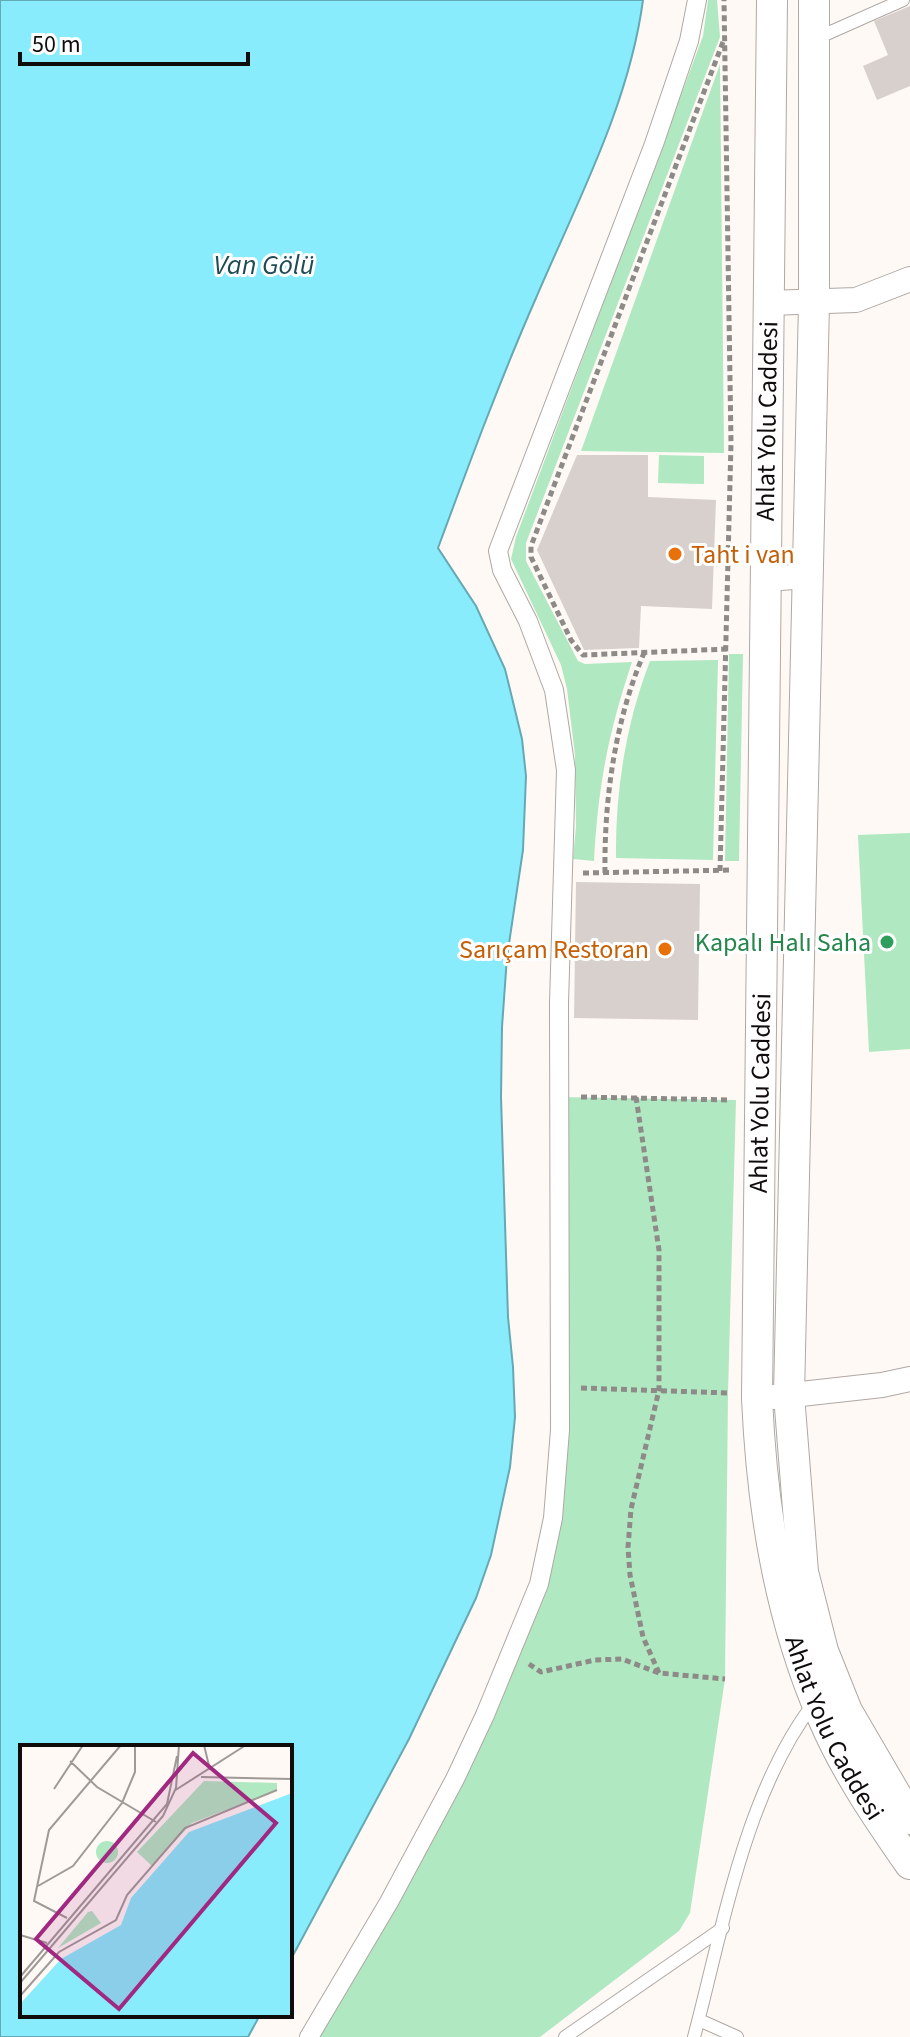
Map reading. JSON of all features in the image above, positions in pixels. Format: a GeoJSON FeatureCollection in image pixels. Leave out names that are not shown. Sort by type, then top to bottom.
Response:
{"type":"FeatureCollection","features":[{"type":"Feature","properties":{"kind":"street"},"geometry":{"type":"LineString","coordinates":[[309,2037],[389,1902],[448,1792],[513,1651],[539,1584],[553,1518],[561,1387],[559,1097],[566,770],[554,690],[528,621],[502,570],[498,551],[654,144],[689,41],[697,0]]}},
{"type":"Feature","properties":{"kind":"street","name":"Ahlat Yolu Caddesi"},"geometry":{"type":"LineString","coordinates":[[772,0],[761,1021],[742,1396],[761,1471],[777,1569],[797,1652],[865,1745],[910,1819]]}},
{"type":"Feature","properties":{"kind":"street","name":"Ahlat Yolu Caddesi"},"geometry":{"type":"LineString","coordinates":[[814,0],[814,303],[789,1395],[803,1572],[823,1651],[825,1690],[855,1782],[910,1864]]}},
{"type":"Feature","properties":{"kind":"street"},"geometry":{"type":"LineString","coordinates":[[771,39],[814,39]]}},
{"type":"Feature","properties":{"kind":"street"},"geometry":{"type":"LineString","coordinates":[[768,303],[856,300],[910,279]]}},
{"type":"Feature","properties":{"kind":"street"},"geometry":{"type":"LineString","coordinates":[[766,579],[808,576]]}},
{"type":"Feature","properties":{"kind":"street"},"geometry":{"type":"LineString","coordinates":[[761,1021],[798,1021]]}},
{"type":"Feature","properties":{"kind":"street"},"geometry":{"type":"LineString","coordinates":[[742,1396],[789,1395],[910,1379]]}},
{"type":"Feature","properties":{"kind":"lane"},"geometry":{"type":"LineString","coordinates":[[814,39],[903,0]]}},
{"type":"Feature","properties":{"kind":"lane"},"geometry":{"type":"LineString","coordinates":[[694,2037],[752,1820],[799,1723],[825,1690]]}},
{"type":"Feature","properties":{"kind":"lane"},"geometry":{"type":"LineString","coordinates":[[565,2037],[723,1928]]}},
{"type":"Feature","properties":{"kind":"lane"},"geometry":{"type":"LineString","coordinates":[[699,2020],[737,2037]]}},
{"type":"Feature","properties":{"kind":"path"},"geometry":{"type":"LineString","coordinates":[[720,871],[731,443],[724,0]]}},
{"type":"Feature","properties":{"kind":"path"},"geometry":{"type":"LineString","coordinates":[[725,37],[531,546],[531,557],[577,651],[590,656],[737,649]]}},
{"type":"Feature","properties":{"kind":"path"},"geometry":{"type":"LineString","coordinates":[[605,873],[606,811],[613,768],[622,721],[644,653]]}},
{"type":"Feature","properties":{"kind":"path"},"geometry":{"type":"LineString","coordinates":[[562,873],[743,870]]}},
{"type":"Feature","properties":{"kind":"path"},"geometry":{"type":"LineString","coordinates":[[559,1097],[736,1100]]}},
{"type":"Feature","properties":{"kind":"path"},"geometry":{"type":"LineString","coordinates":[[636,1097],[659,1250],[659,1390],[634,1495],[628,1547],[630,1575],[643,1637],[659,1673]]}},
{"type":"Feature","properties":{"kind":"path"},"geometry":{"type":"LineString","coordinates":[[561,1387],[742,1396]]}},
{"type":"Feature","properties":{"kind":"path"},"geometry":{"type":"LineString","coordinates":[[513,1651],[541,1672],[595,1660],[622,1659],[659,1673],[725,1679]]}},
{"type":"Feature","properties":{"kind":"green space"},"geometry":{"type":"Polygon","coordinates":[[[708,0],[717,0],[720,37],[526,543],[526,561],[578,661],[585,664],[632,662],[606,760],[594,861],[573,859],[575,755],[567,689],[561,665],[511,559],[516,537],[703,36],[708,0]]]}},
{"type":"Feature","properties":{"kind":"green space"},"geometry":{"type":"Polygon","coordinates":[[[720,64],[724,453],[581,451],[720,64]]]}},
{"type":"Feature","properties":{"kind":"green space"},"geometry":{"type":"Polygon","coordinates":[[[659,455],[704,456],[704,484],[658,483],[659,455]]]}},
{"type":"Feature","properties":{"kind":"green space"},"geometry":{"type":"Polygon","coordinates":[[[729,654],[743,654],[739,861],[725,861],[729,654]]]}},
{"type":"Feature","properties":{"kind":"green space"},"geometry":{"type":"Polygon","coordinates":[[[718,660],[713,860],[616,858],[618,808],[628,733],[650,661],[718,660]]]}},
{"type":"Feature","properties":{"kind":"green space","name":"Kapalı Halı Saha"},"geometry":{"type":"Polygon","coordinates":[[[910,833],[910,1049],[869,1052],[858,835],[910,833]]]}},
{"type":"Feature","properties":{"kind":"green space"},"geometry":{"type":"Polygon","coordinates":[[[559,1097],[736,1100],[728,1393],[725,1679],[690,1913],[679,1931],[540,2037],[309,2037],[485,1715],[553,1518],[559,1097]]]}},
{"type":"Feature","properties":{"kind":"water","name":"Van Gölü"},"geometry":{"type":"Polygon","coordinates":[[[0,0],[643,0],[636,39],[614,115],[510,360],[438,548],[476,606],[505,669],[522,739],[526,776],[523,850],[507,957],[502,1027],[501,1097],[508,1317],[515,1417],[510,1467],[491,1555],[476,1598],[409,1739],[292,1957],[292,1745],[20,1745],[20,2017],[259,2017],[248,2037],[0,2037],[0,0]]]}},
{"type":"Feature","properties":{"kind":"building"},"geometry":{"type":"Polygon","coordinates":[[[910,6],[910,86],[877,100],[863,66],[888,55],[874,21],[910,6]]]}},
{"type":"Feature","properties":{"kind":"building"},"geometry":{"type":"Polygon","coordinates":[[[577,455],[648,455],[648,497],[716,500],[712,609],[641,606],[639,648],[584,650],[537,550],[577,455]]]}},
{"type":"Feature","properties":{"kind":"building"},"geometry":{"type":"Polygon","coordinates":[[[576,882],[700,884],[698,1020],[574,1018],[576,882]]]}},
{"type":"Feature","properties":{"kind":"place","name":"Taht i van"},"geometry":{"type":"Point","coordinates":[675,554]}},
{"type":"Feature","properties":{"kind":"place","name":"Kapalı Halı Saha"},"geometry":{"type":"Point","coordinates":[887,942]}},
{"type":"Feature","properties":{"kind":"place","name":"Sarıçam Restoran"},"geometry":{"type":"Point","coordinates":[665,949]}}]}
